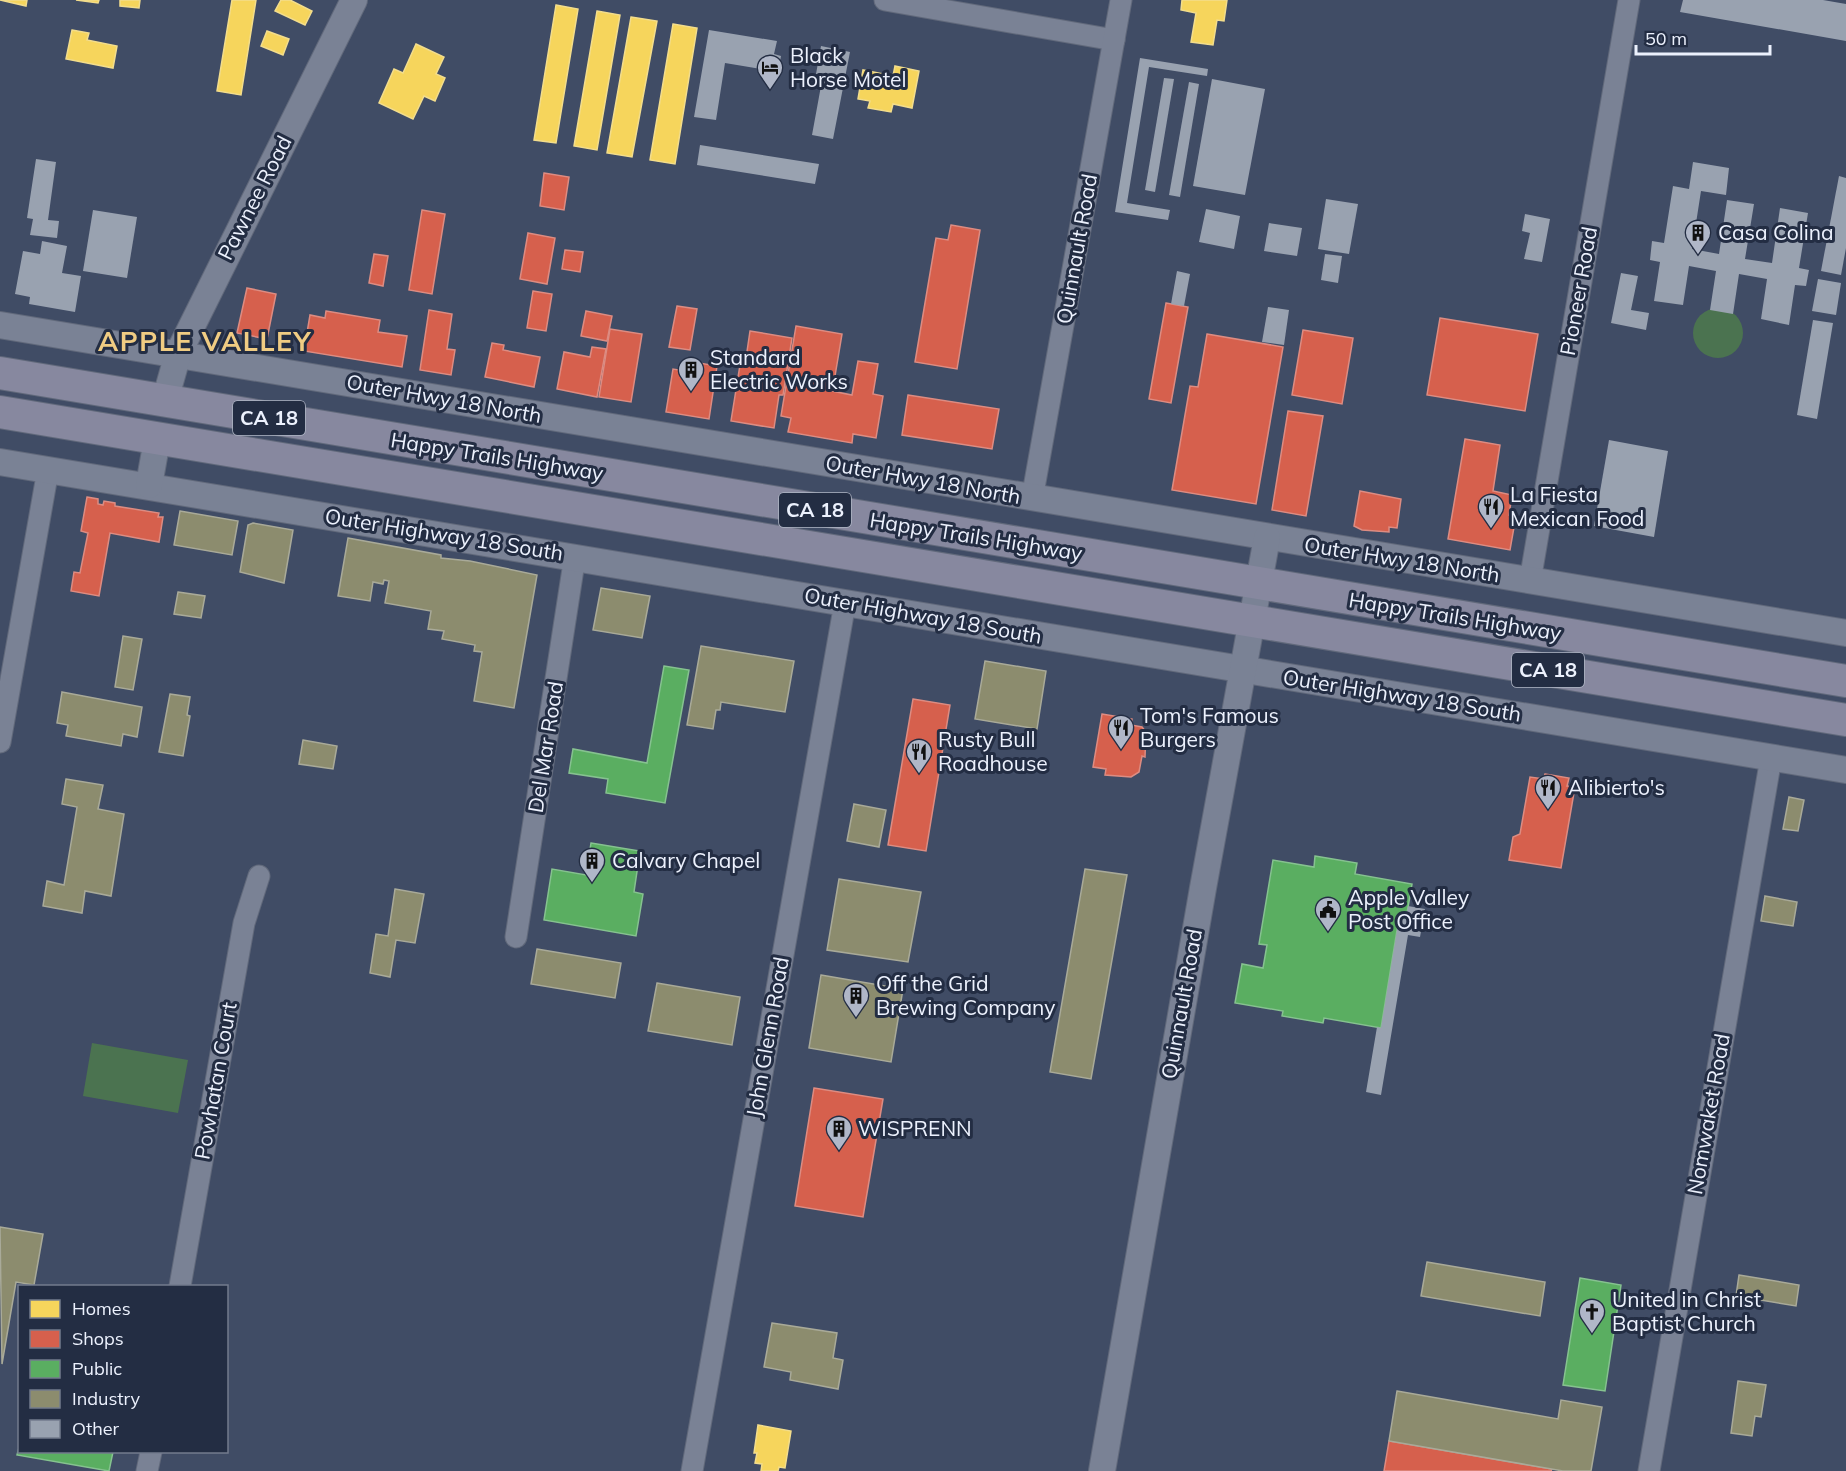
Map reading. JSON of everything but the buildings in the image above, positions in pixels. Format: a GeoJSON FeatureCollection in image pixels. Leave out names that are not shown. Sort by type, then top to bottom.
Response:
{"type":"FeatureCollection","features":[{"type":"Feature","properties":{"kind":"main road","name":"Happy Trails Highway"},"geometry":{"type":"LineString","coordinates":[[0,373],[1258,585],[1846,681]]}},
{"type":"Feature","properties":{"kind":"main road"},"geometry":{"type":"LineString","coordinates":[[0,397],[139,419],[154,411],[165,400]]}},
{"type":"Feature","properties":{"kind":"main road","name":"Happy Trails Highway"},"geometry":{"type":"LineString","coordinates":[[0,412],[1846,720]]}},
{"type":"Feature","properties":{"kind":"main road"},"geometry":{"type":"LineString","coordinates":[[157,440],[166,428],[181,420],[341,445],[372,436]]}},
{"type":"Feature","properties":{"kind":"street","name":"Pawnee Road"},"geometry":{"type":"LineString","coordinates":[[165,400],[178,354],[354,0]]}},
{"type":"Feature","properties":{"kind":"street"},"geometry":{"type":"LineString","coordinates":[[885,0],[1114,40]]}},
{"type":"Feature","properties":{"kind":"street","name":"Quinnault Road"},"geometry":{"type":"LineString","coordinates":[[1032,499],[1121,0]]}},
{"type":"Feature","properties":{"kind":"street","name":"Pioneer Road"},"geometry":{"type":"LineString","coordinates":[[1530,582],[1629,0]]}},
{"type":"Feature","properties":{"kind":"street","name":"Outer Hwy 18 North"},"geometry":{"type":"LineString","coordinates":[[0,325],[1846,633]]}},
{"type":"Feature","properties":{"kind":"street"},"geometry":{"type":"LineString","coordinates":[[149,485],[157,440]]}},
{"type":"Feature","properties":{"kind":"street","name":"Outer Highway 18 South"},"geometry":{"type":"LineString","coordinates":[[0,462],[575,556],[1846,770]]}},
{"type":"Feature","properties":{"kind":"street"},"geometry":{"type":"LineString","coordinates":[[0,742],[48,470]]}},
{"type":"Feature","properties":{"kind":"street","name":"Quinnault Road"},"geometry":{"type":"LineString","coordinates":[[1102,1471],[1267,538]]}},
{"type":"Feature","properties":{"kind":"street","name":"Del Mar Road"},"geometry":{"type":"LineString","coordinates":[[516,937],[575,556]]}},
{"type":"Feature","properties":{"kind":"street","name":"John Glenn Road"},"geometry":{"type":"LineString","coordinates":[[692,1471],[845,603]]}},
{"type":"Feature","properties":{"kind":"street","name":"Nomwaket Road"},"geometry":{"type":"LineString","coordinates":[[1649,1471],[1771,758]]}},
{"type":"Feature","properties":{"kind":"street","name":"Powhatan Court"},"geometry":{"type":"LineString","coordinates":[[180,1285],[244,923],[259,876]]}},
{"type":"Feature","properties":{"kind":"street"},"geometry":{"type":"LineString","coordinates":[[147,1471],[151,1453]]}},
{"type":"Feature","properties":{"kind":"green space"},"geometry":{"type":"Polygon","coordinates":[[[1713,308],[1723,308],[1736,315],[1743,328],[1743,338],[1736,351],[1723,358],[1713,358],[1704,354],[1697,347],[1693,338],[1693,328],[1697,319],[1704,312],[1713,308]]]}},
{"type":"Feature","properties":{"kind":"green space"},"geometry":{"type":"Polygon","coordinates":[[[92,1043],[188,1060],[178,1113],[83,1096],[92,1043]]]}},
{"type":"Feature","properties":{"kind":"place","name":"Black Horse Motel"},"geometry":{"type":"Point","coordinates":[770,91]}},
{"type":"Feature","properties":{"kind":"place","name":"Casa Colina"},"geometry":{"type":"Point","coordinates":[1698,256]}},
{"type":"Feature","properties":{"kind":"place","name":"Standard Electric Works"},"geometry":{"type":"Point","coordinates":[691,393]}},
{"type":"Feature","properties":{"kind":"place","name":"La Fiesta Mexican Food"},"geometry":{"type":"Point","coordinates":[1491,530]}},
{"type":"Feature","properties":{"kind":"place","name":"Tom's Famous Burgers"},"geometry":{"type":"Point","coordinates":[1121,751]}},
{"type":"Feature","properties":{"kind":"place","name":"Rusty Bull Roadhouse"},"geometry":{"type":"Point","coordinates":[919,775]}},
{"type":"Feature","properties":{"kind":"place","name":"Alibierto's"},"geometry":{"type":"Point","coordinates":[1548,811]}},
{"type":"Feature","properties":{"kind":"place","name":"Calvary Chapel"},"geometry":{"type":"Point","coordinates":[592,884]}},
{"type":"Feature","properties":{"kind":"place","name":"Apple Valley Post Office"},"geometry":{"type":"Point","coordinates":[1328,933]}},
{"type":"Feature","properties":{"kind":"place","name":"Off the Grid Brewing Company"},"geometry":{"type":"Point","coordinates":[856,1019]}},
{"type":"Feature","properties":{"kind":"place","name":"WISPRENN"},"geometry":{"type":"Point","coordinates":[839,1152]}},
{"type":"Feature","properties":{"kind":"place","name":"United in Christ Baptist Church"},"geometry":{"type":"Point","coordinates":[1592,1335]}},
{"type":"Feature","properties":{"kind":"district","name":"APPLE VALLEY"},"geometry":{"type":"Point","coordinates":[205,342]}}]}
